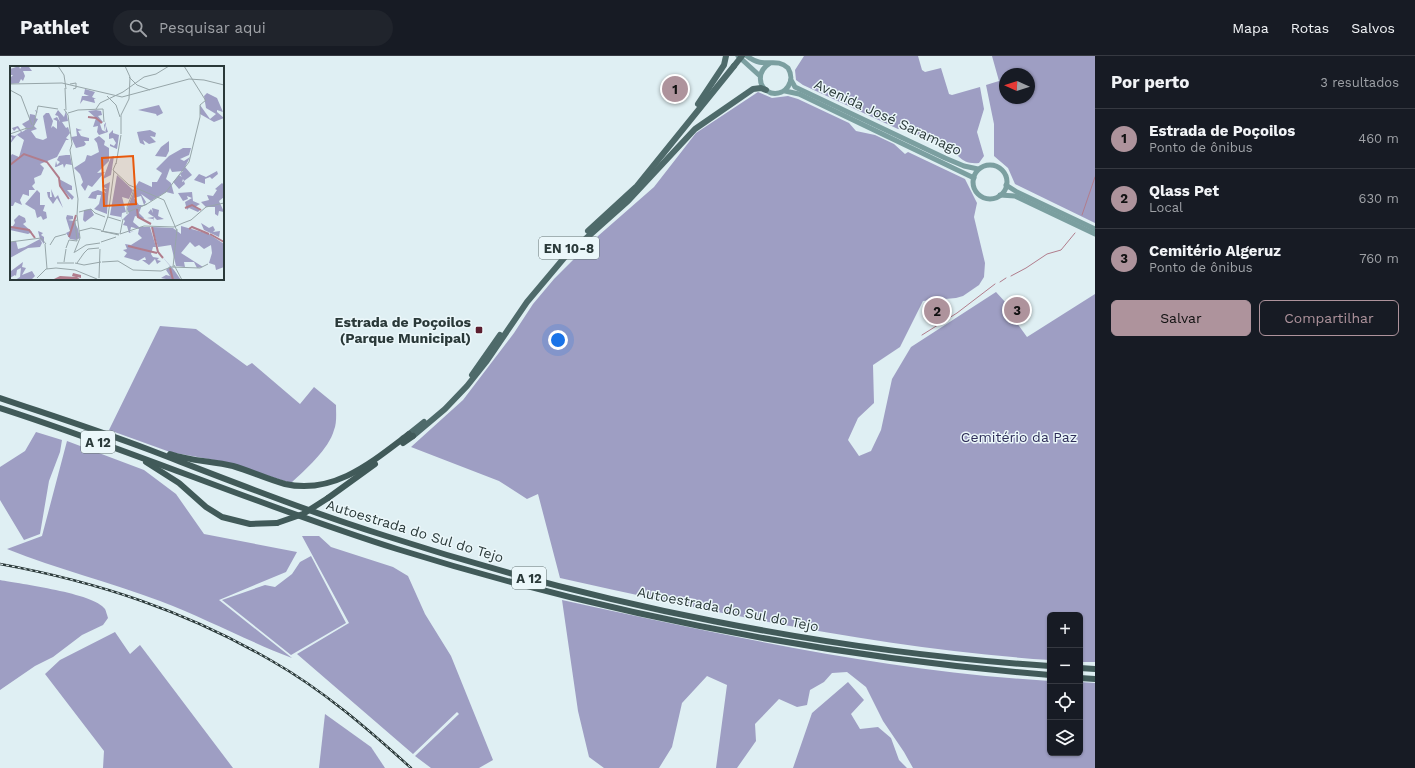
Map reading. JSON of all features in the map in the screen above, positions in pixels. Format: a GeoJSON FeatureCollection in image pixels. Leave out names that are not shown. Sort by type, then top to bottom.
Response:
{"type":"FeatureCollection","features":[{"type":"Feature","properties":{"kind":"highway"},"geometry":{"type":"LineString","coordinates":[[667,154],[724,65],[726,56]]}},
{"type":"Feature","properties":{"kind":"highway","name":"EN 10-8"},"geometry":{"type":"LineString","coordinates":[[389,451],[445,409],[467,386],[486,362],[527,302],[553,270],[628,201],[667,154],[742,56]]}},
{"type":"Feature","properties":{"kind":"highway"},"geometry":{"type":"LineString","coordinates":[[667,154],[716,112],[753,89],[761,88],[766,90]]}},
{"type":"Feature","properties":{"kind":"highway","name":"Autoestrada do Sul do Tejo"},"geometry":{"type":"LineString","coordinates":[[0,398],[72,422],[254,490],[386,536],[493,568],[590,593],[696,617],[864,646],[940,656],[1047,666]]}},
{"type":"Feature","properties":{"kind":"highway","name":"Autoestrada do Sul do Tejo"},"geometry":{"type":"LineString","coordinates":[[0,408],[58,427],[273,507],[390,546],[478,573],[599,604],[709,628],[825,648],[933,664],[1047,675]]}},
{"type":"Feature","properties":{"kind":"highway"},"geometry":{"type":"LineString","coordinates":[[72,422],[180,457],[229,466],[285,484],[304,486],[326,484],[350,476],[389,451]]}},
{"type":"Feature","properties":{"kind":"highway"},"geometry":{"type":"LineString","coordinates":[[134,455],[179,483],[206,507],[222,517],[250,524],[277,523],[303,514],[328,498],[389,451]]}},
{"type":"Feature","properties":{"kind":"highway"},"geometry":{"type":"LineString","coordinates":[[1083,668],[1095,669]]}},
{"type":"Feature","properties":{"kind":"highway"},"geometry":{"type":"LineString","coordinates":[[1083,678],[1095,679]]}},
{"type":"Feature","properties":{"kind":"main road"},"geometry":{"type":"LineString","coordinates":[[738,56],[760,76]]}},
{"type":"Feature","properties":{"kind":"main road"},"geometry":{"type":"LineString","coordinates":[[747,56],[760,64],[778,62],[786,66],[790,73],[791,80],[785,91],[777,94],[766,90],[761,84],[760,76],[763,69],[770,63]]}},
{"type":"Feature","properties":{"kind":"main road","name":"Avenida José Saramago"},"geometry":{"type":"LineString","coordinates":[[791,80],[795,87],[964,166],[978,170],[988,165],[998,167],[1005,174],[1006,185]]}},
{"type":"Feature","properties":{"kind":"main road","name":"Avenida José Saramago"},"geometry":{"type":"LineString","coordinates":[[785,91],[799,94],[974,178]]}},
{"type":"Feature","properties":{"kind":"main road"},"geometry":{"type":"LineString","coordinates":[[978,170],[974,178],[974,187],[979,194],[991,198],[1000,195],[1015,196],[1095,234]]}},
{"type":"Feature","properties":{"kind":"main road"},"geometry":{"type":"LineString","coordinates":[[1000,195],[1006,185],[1017,192],[1095,229]]}},
{"type":"Feature","properties":{"kind":"green space"},"geometry":{"type":"Polygon","coordinates":[[[804,56],[918,56],[922,70],[925,72],[941,68],[949,94],[952,95],[980,87],[984,109],[977,132],[984,156],[979,163],[968,162],[960,158],[945,145],[908,131],[898,129],[803,85],[796,80],[795,70],[804,56]]]}},
{"type":"Feature","properties":{"kind":"green space"},"geometry":{"type":"Polygon","coordinates":[[[992,56],[1095,56],[1095,223],[1015,184],[1008,168],[994,156],[994,124],[986,85],[999,81],[992,56]]]}},
{"type":"Feature","properties":{"kind":"green space","name":"Cemitério da Paz"},"geometry":{"type":"Polygon","coordinates":[[[758,92],[772,98],[788,96],[798,99],[849,123],[856,131],[875,135],[894,144],[905,154],[908,152],[965,179],[977,203],[974,217],[985,263],[984,277],[979,285],[963,296],[923,301],[900,347],[873,365],[874,403],[858,418],[848,440],[859,456],[871,451],[881,430],[892,379],[911,347],[996,292],[1018,316],[1014,319],[1027,337],[1095,294],[1095,662],[1083,662],[1083,612],[1047,612],[1047,660],[988,655],[865,639],[742,617],[560,578],[538,494],[527,499],[499,481],[411,447],[463,400],[514,333],[533,304],[554,279],[590,243],[654,187],[696,133],[758,92]]]}},
{"type":"Feature","properties":{"kind":"green space"},"geometry":{"type":"Polygon","coordinates":[[[160,326],[196,329],[247,366],[252,363],[300,404],[314,387],[336,405],[335,427],[322,452],[291,483],[225,462],[170,452],[109,430],[160,326]]]}},
{"type":"Feature","properties":{"kind":"green space"},"geometry":{"type":"Polygon","coordinates":[[[36,432],[62,440],[60,452],[49,481],[40,534],[24,540],[0,500],[0,467],[25,451],[36,432]]]}},
{"type":"Feature","properties":{"kind":"green space"},"geometry":{"type":"Polygon","coordinates":[[[67,441],[144,470],[176,494],[204,534],[297,552],[286,572],[219,600],[292,658],[160,601],[7,549],[42,536],[67,441]]]}},
{"type":"Feature","properties":{"kind":"green space"},"geometry":{"type":"Polygon","coordinates":[[[302,536],[319,536],[331,547],[393,567],[408,576],[425,614],[451,656],[493,760],[479,768],[431,768],[415,756],[459,714],[457,712],[413,754],[297,654],[349,623],[302,536]]]}},
{"type":"Feature","properties":{"kind":"green space"},"geometry":{"type":"Polygon","coordinates":[[[311,556],[346,623],[291,655],[222,600],[265,585],[275,587],[292,574],[300,562],[311,556]]]}},
{"type":"Feature","properties":{"kind":"green space"},"geometry":{"type":"Polygon","coordinates":[[[0,580],[56,590],[87,598],[98,603],[105,609],[108,618],[103,625],[82,635],[53,657],[35,666],[0,690],[0,580]]]}},
{"type":"Feature","properties":{"kind":"green space"},"geometry":{"type":"Polygon","coordinates":[[[562,600],[804,650],[927,669],[1047,681],[1047,756],[1083,756],[1083,682],[1095,683],[1095,768],[913,768],[883,721],[866,687],[847,672],[832,673],[824,682],[810,690],[807,705],[797,707],[779,699],[755,724],[756,741],[737,768],[716,768],[727,685],[707,676],[682,703],[672,747],[659,768],[604,768],[589,757],[578,711],[562,600]]]}},
{"type":"Feature","properties":{"kind":"green space"},"geometry":{"type":"Polygon","coordinates":[[[115,632],[130,654],[140,645],[233,768],[103,768],[104,751],[45,674],[60,660],[115,632]]]}},
{"type":"Feature","properties":{"kind":"green space"},"geometry":{"type":"Polygon","coordinates":[[[848,682],[864,700],[851,714],[860,729],[878,727],[891,738],[899,760],[907,768],[793,768],[812,713],[848,682]]]}},
{"type":"Feature","properties":{"kind":"green space"},"geometry":{"type":"Polygon","coordinates":[[[325,714],[371,747],[385,768],[319,768],[325,714]]]}},
{"type":"Feature","properties":{"kind":"waterway"},"geometry":{"type":"LineString","coordinates":[[1082,215],[1095,177]]}},
{"type":"Feature","properties":{"kind":"waterway"},"geometry":{"type":"LineString","coordinates":[[1011,276],[1047,254],[1061,250],[1075,233]]}},
{"type":"Feature","properties":{"kind":"waterway"},"geometry":{"type":"LineString","coordinates":[[1000,282],[1006,278]]}},
{"type":"Feature","properties":{"kind":"waterway"},"geometry":{"type":"LineString","coordinates":[[922,335],[957,313],[995,284]]}},
{"type":"Feature","properties":{"kind":"railway"},"geometry":{"type":"LineString","coordinates":[[0,564],[72,580],[140,600],[207,627],[240,643],[291,672],[327,697],[362,725],[411,768]]}},
{"type":"Feature","properties":{"kind":"place","name":"Estrada de Poçoilos"},"geometry":{"type":"Point","coordinates":[675,89]}},
{"type":"Feature","properties":{"kind":"place","name":"Cemitério Algeruz"},"geometry":{"type":"Point","coordinates":[1017,310]}},
{"type":"Feature","properties":{"kind":"place","name":"Qlass Pet"},"geometry":{"type":"Point","coordinates":[937,311]}},
{"type":"Feature","properties":{"kind":"place","name":"Estrada de Poçoilos (Parque Municipal)"},"geometry":{"type":"Point","coordinates":[479,330]}}]}
